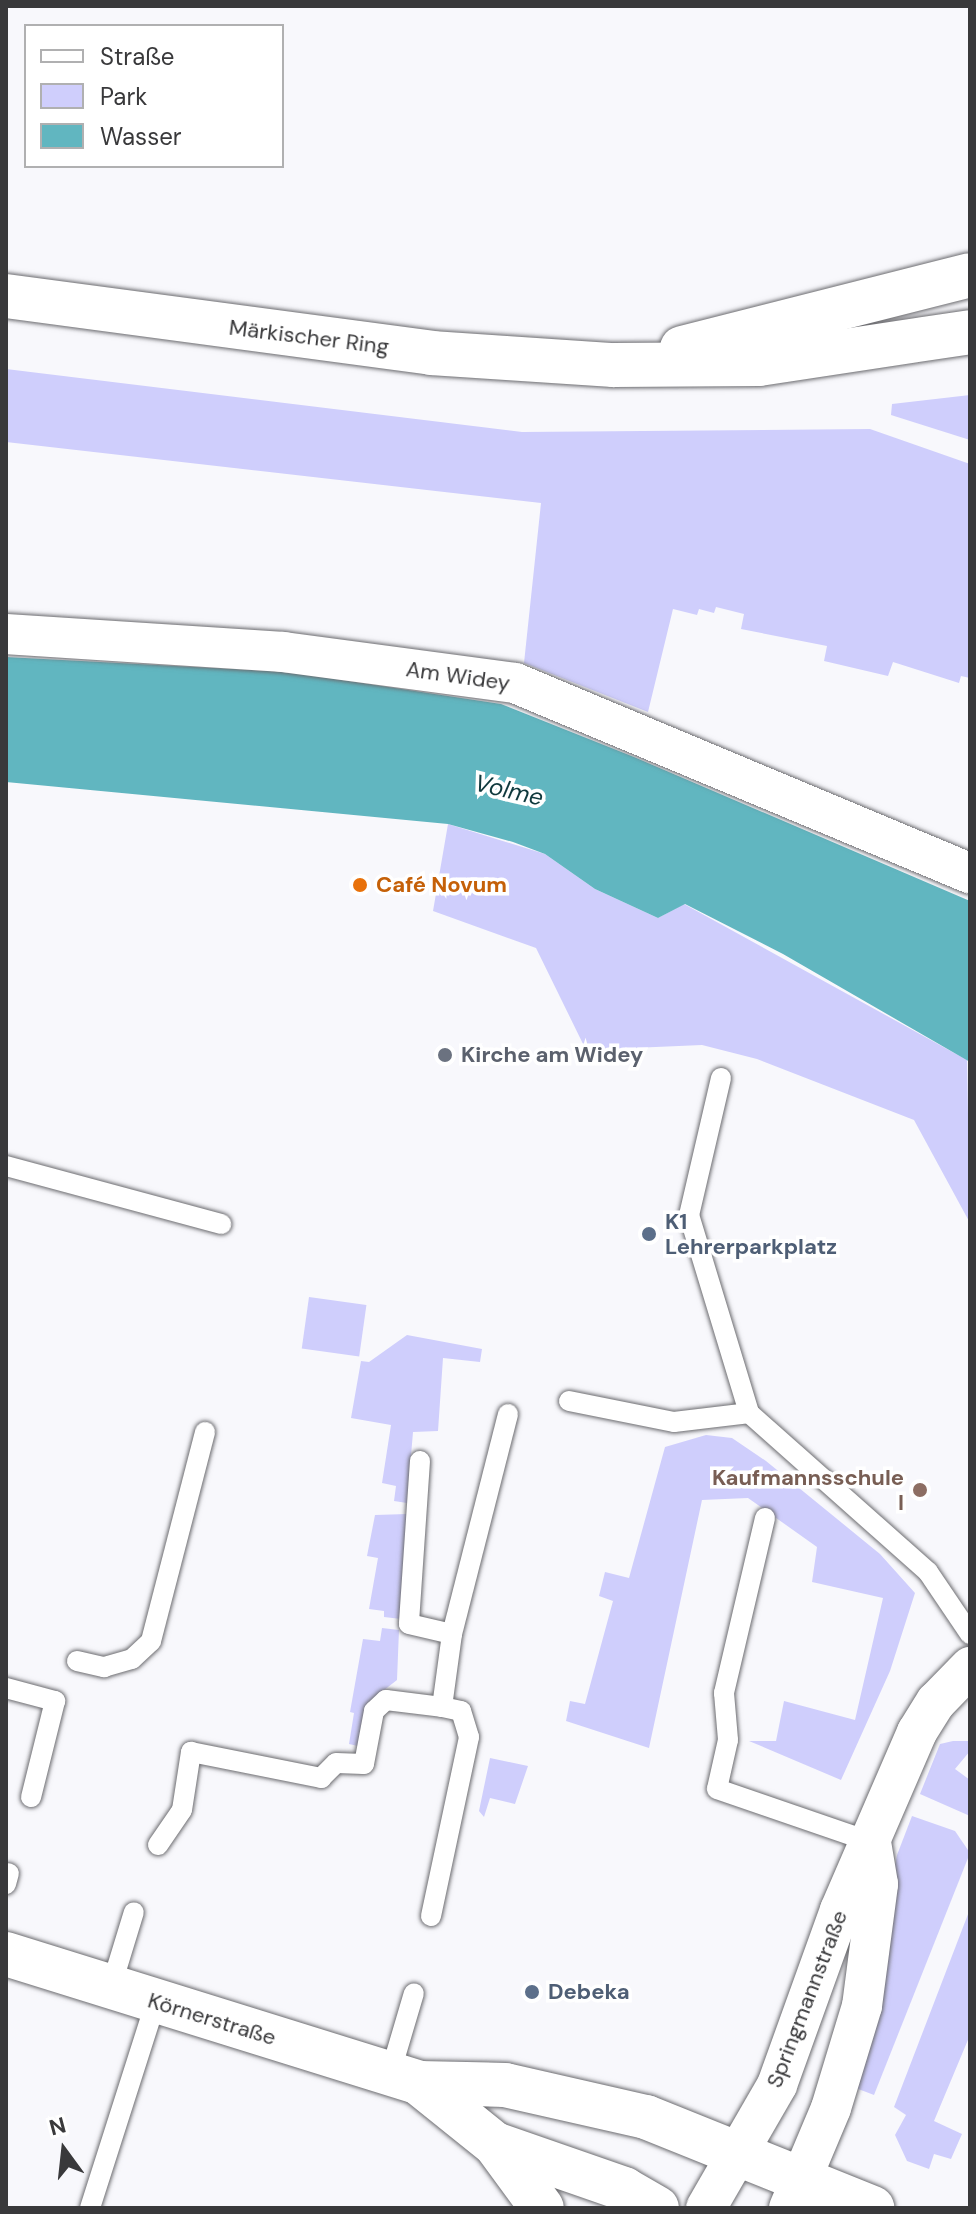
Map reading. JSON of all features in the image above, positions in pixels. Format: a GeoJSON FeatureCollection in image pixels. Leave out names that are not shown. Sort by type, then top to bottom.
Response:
{"type":"FeatureCollection","features":[{"type":"Feature","properties":{"kind":"main road","name":"Märkischer Ring"},"geometry":{"type":"LineString","coordinates":[[614,365],[970,275]]}},
{"type":"Feature","properties":{"kind":"main road","name":"Märkischer Ring"},"geometry":{"type":"LineString","coordinates":[[6,296],[431,353],[614,365],[759,364],[970,332]]}},
{"type":"Feature","properties":{"kind":"main road","name":"Körnerstraße"},"geometry":{"type":"LineString","coordinates":[[6,1954],[405,2079],[505,2085],[646,2117],[741,2155],[796,2194],[872,2208]]}},
{"type":"Feature","properties":{"kind":"main road","name":"Körnerstraße"},"geometry":{"type":"LineString","coordinates":[[405,2079],[495,2144],[624,2189],[657,2208]]}},
{"type":"Feature","properties":{"kind":"main road"},"geometry":{"type":"LineString","coordinates":[[495,2144],[542,2208]]}},
{"type":"Feature","properties":{"kind":"street","name":"Am Widey"},"geometry":{"type":"LineString","coordinates":[[6,634],[283,652],[515,683],[970,873]]}},
{"type":"Feature","properties":{"kind":"street","name":"Springmannstraße"},"geometry":{"type":"LineString","coordinates":[[706,2208],[741,2155],[777,2085],[840,1910],[917,1732],[936,1702],[970,1667]]}},
{"type":"Feature","properties":{"kind":"street","name":"Springmannstraße"},"geometry":{"type":"LineString","coordinates":[[796,2194],[862,2006],[878,1884],[871,1842]]}},
{"type":"Feature","properties":{"kind":"lane"},"geometry":{"type":"LineString","coordinates":[[721,1078],[689,1215],[749,1413],[928,1572],[970,1634]]}},
{"type":"Feature","properties":{"kind":"lane"},"geometry":{"type":"LineString","coordinates":[[6,1166],[221,1224]]}},
{"type":"Feature","properties":{"kind":"lane"},"geometry":{"type":"LineString","coordinates":[[569,1401],[674,1422],[749,1413]]}},
{"type":"Feature","properties":{"kind":"lane"},"geometry":{"type":"LineString","coordinates":[[442,1707],[452,1634],[508,1414]]}},
{"type":"Feature","properties":{"kind":"lane"},"geometry":{"type":"LineString","coordinates":[[77,1661],[104,1667],[132,1659],[151,1641],[205,1432]]}},
{"type":"Feature","properties":{"kind":"lane"},"geometry":{"type":"LineString","coordinates":[[420,1461],[409,1624],[452,1634]]}},
{"type":"Feature","properties":{"kind":"lane"},"geometry":{"type":"LineString","coordinates":[[765,1518],[724,1693],[728,1740],[717,1789],[871,1842]]}},
{"type":"Feature","properties":{"kind":"lane"},"geometry":{"type":"LineString","coordinates":[[6,1688],[55,1701],[31,1797]]}},
{"type":"Feature","properties":{"kind":"lane"},"geometry":{"type":"LineString","coordinates":[[158,1845],[182,1810],[191,1752],[321,1778],[336,1763],[364,1764],[374,1711],[386,1700],[461,1711],[469,1737],[431,1916]]}},
{"type":"Feature","properties":{"kind":"lane"},"geometry":{"type":"LineString","coordinates":[[111,1987],[134,1912]]}},
{"type":"Feature","properties":{"kind":"lane"},"geometry":{"type":"LineString","coordinates":[[405,2079],[414,1993]]}},
{"type":"Feature","properties":{"kind":"lane"},"geometry":{"type":"LineString","coordinates":[[90,2208],[156,2001]]}},
{"type":"Feature","properties":{"kind":"green space"},"geometry":{"type":"Polygon","coordinates":[[[6,369],[522,432],[870,429],[970,464],[970,678],[961,676],[959,683],[893,662],[888,676],[824,661],[827,646],[741,629],[744,614],[716,607],[714,613],[699,609],[697,615],[673,609],[648,712],[524,663],[541,503],[6,442],[6,369]]]}},
{"type":"Feature","properties":{"kind":"green space"},"geometry":{"type":"Polygon","coordinates":[[[970,395],[970,440],[891,415],[892,404],[970,395]]]}},
{"type":"Feature","properties":{"kind":"green space"},"geometry":{"type":"Polygon","coordinates":[[[448,824],[545,854],[595,889],[658,918],[684,904],[967,1060],[970,1223],[914,1120],[757,1059],[702,1045],[586,1050],[536,948],[433,911],[448,824]]]}},
{"type":"Feature","properties":{"kind":"green space"},"geometry":{"type":"Polygon","coordinates":[[[309,1297],[366,1305],[359,1357],[302,1348],[309,1297]]]}},
{"type":"Feature","properties":{"kind":"green space"},"geometry":{"type":"Polygon","coordinates":[[[407,1335],[482,1349],[480,1362],[443,1358],[438,1431],[413,1432],[407,1503],[394,1501],[396,1486],[382,1483],[391,1425],[351,1418],[361,1361],[369,1362],[407,1335]]]}},
{"type":"Feature","properties":{"kind":"green space"},"geometry":{"type":"Polygon","coordinates":[[[706,1435],[732,1438],[766,1461],[880,1554],[915,1593],[890,1671],[841,1780],[749,1741],[776,1741],[784,1701],[855,1720],[883,1598],[812,1582],[817,1547],[748,1498],[702,1500],[649,1748],[566,1721],[570,1701],[585,1704],[613,1601],[599,1596],[605,1572],[629,1578],[665,1447],[706,1435]]]}},
{"type":"Feature","properties":{"kind":"green space"},"geometry":{"type":"Polygon","coordinates":[[[407,1514],[401,1619],[384,1617],[384,1611],[369,1609],[378,1558],[367,1556],[375,1515],[407,1514]]]}},
{"type":"Feature","properties":{"kind":"green space"},"geometry":{"type":"Polygon","coordinates":[[[382,1628],[399,1630],[397,1680],[370,1701],[358,1746],[349,1744],[354,1713],[350,1712],[363,1639],[380,1641],[382,1628]]]}},
{"type":"Feature","properties":{"kind":"green space"},"geometry":{"type":"Polygon","coordinates":[[[970,1741],[970,1751],[955,1769],[970,1780],[970,1816],[920,1794],[940,1744],[970,1741]]]}},
{"type":"Feature","properties":{"kind":"green space"},"geometry":{"type":"Polygon","coordinates":[[[490,1758],[528,1766],[515,1804],[490,1798],[484,1817],[479,1811],[490,1758]]]}},
{"type":"Feature","properties":{"kind":"green space"},"geometry":{"type":"Polygon","coordinates":[[[912,1816],[955,1831],[970,1853],[874,2095],[853,2087],[897,1855],[912,1816]]]}},
{"type":"Feature","properties":{"kind":"green space"},"geometry":{"type":"Polygon","coordinates":[[[970,1909],[970,2035],[934,2121],[962,2134],[951,2159],[934,2154],[929,2169],[907,2161],[895,2135],[906,2115],[894,2107],[970,1909]]]}},
{"type":"Feature","properties":{"kind":"water","name":"Volme"},"geometry":{"type":"Polygon","coordinates":[[[6,657],[289,672],[501,704],[634,757],[970,901],[970,1062],[783,954],[685,904],[658,918],[595,889],[545,854],[513,842],[448,824],[6,782],[6,657]]]}},
{"type":"Feature","properties":{"kind":"place","name":"Café Novum"},"geometry":{"type":"Point","coordinates":[360,885]}},
{"type":"Feature","properties":{"kind":"place","name":"Kirche am Widey"},"geometry":{"type":"Point","coordinates":[445,1055]}},
{"type":"Feature","properties":{"kind":"place","name":"K1 Lehrerparkplatz"},"geometry":{"type":"Point","coordinates":[649,1234]}},
{"type":"Feature","properties":{"kind":"place","name":"Kaufmannsschule I"},"geometry":{"type":"Point","coordinates":[920,1490]}},
{"type":"Feature","properties":{"kind":"place","name":"Debeka"},"geometry":{"type":"Point","coordinates":[532,1992]}}]}
